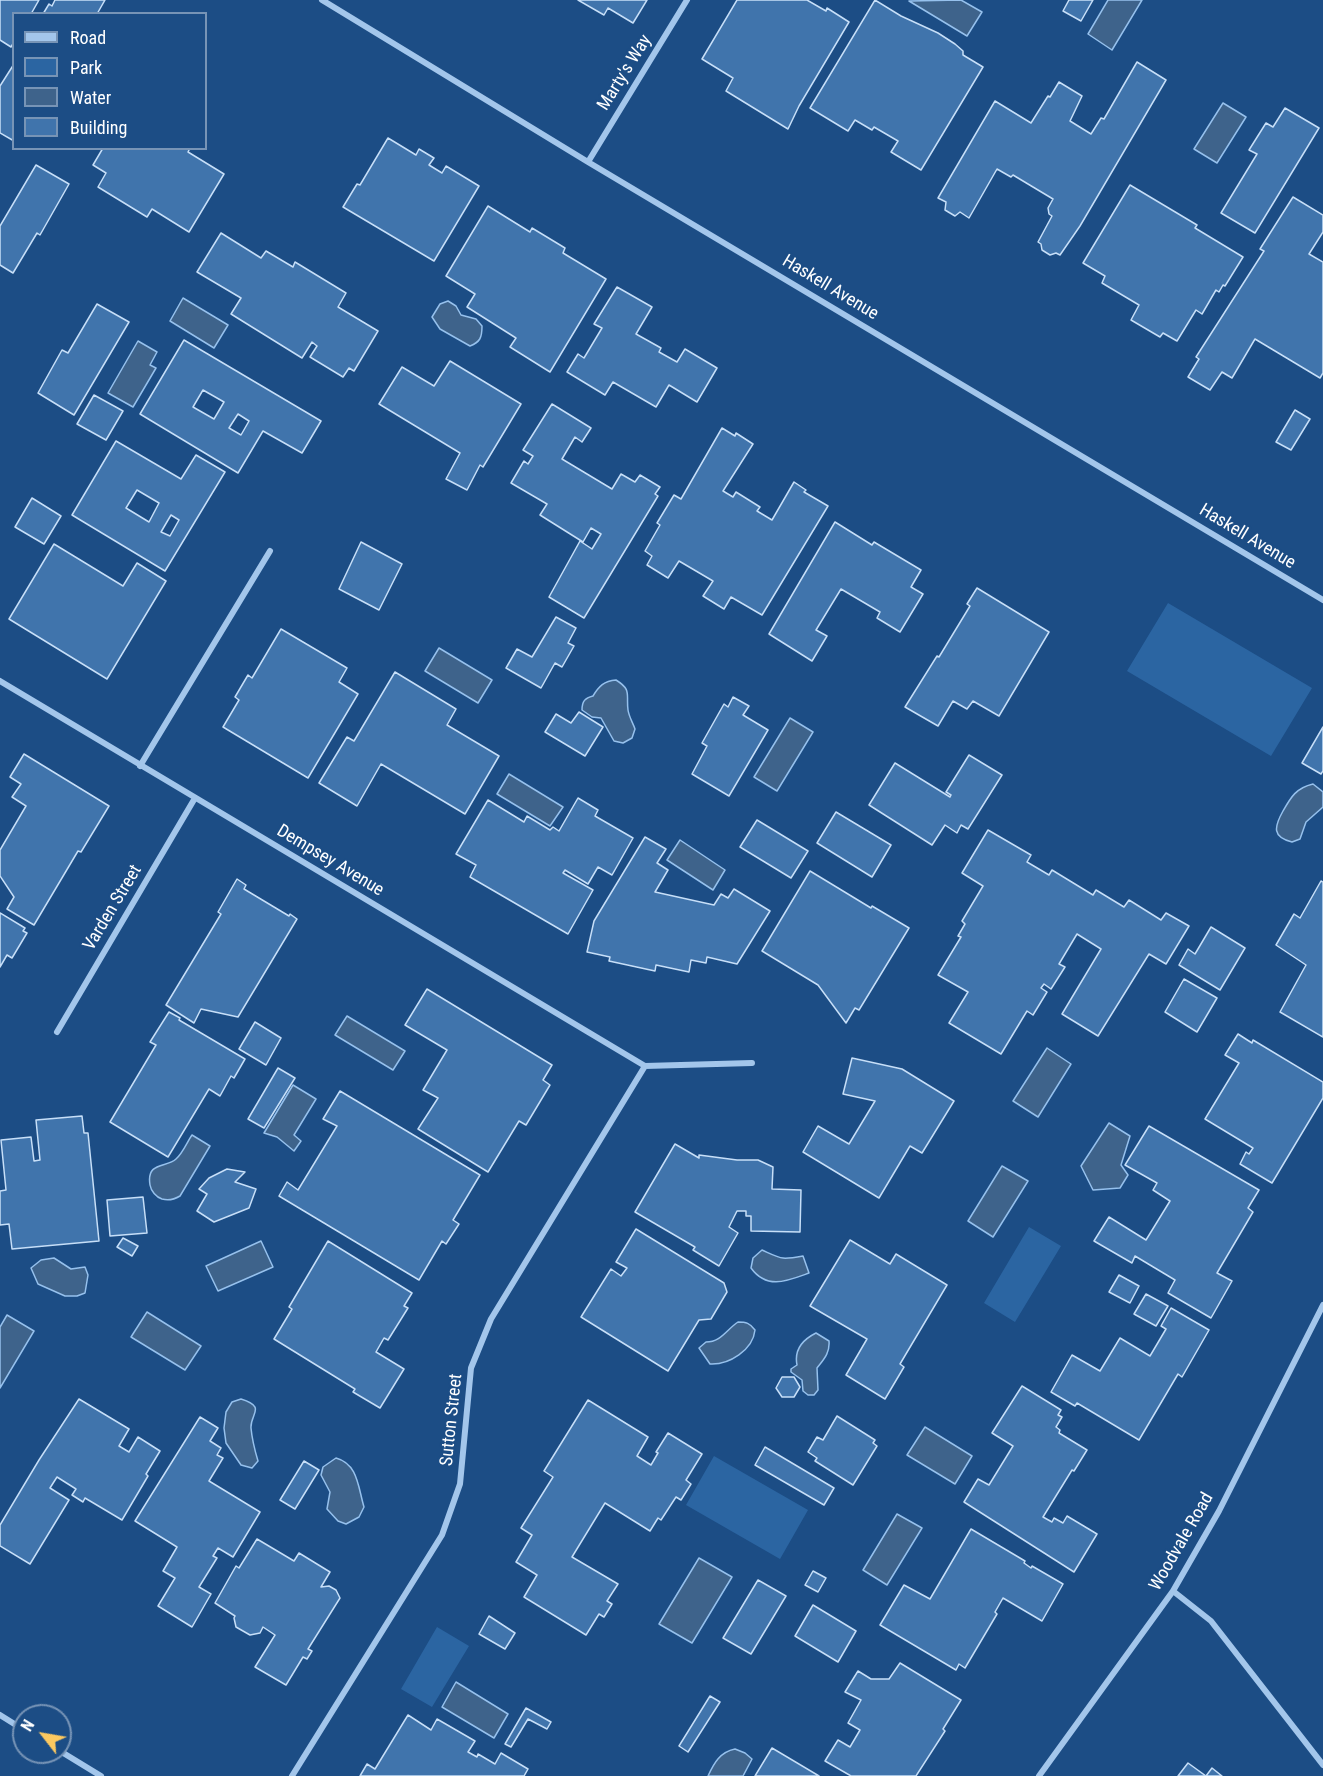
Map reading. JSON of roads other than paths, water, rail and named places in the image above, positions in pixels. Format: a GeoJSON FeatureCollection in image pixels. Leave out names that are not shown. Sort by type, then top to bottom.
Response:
{"type":"FeatureCollection","features":[{"type":"Feature","properties":{"kind":"street","name":"Haskell Avenue"},"geometry":{"type":"LineString","coordinates":[[322,0],[588,162],[1323,600]]}},
{"type":"Feature","properties":{"kind":"street","name":"Marty's Way"},"geometry":{"type":"LineString","coordinates":[[588,162],[687,0]]}},
{"type":"Feature","properties":{"kind":"street"},"geometry":{"type":"LineString","coordinates":[[140,766],[270,550]]}},
{"type":"Feature","properties":{"kind":"street","name":"Dempsey Avenue"},"geometry":{"type":"LineString","coordinates":[[0,681],[645,1066]]}},
{"type":"Feature","properties":{"kind":"street","name":"Varden Street"},"geometry":{"type":"LineString","coordinates":[[57,1032],[195,798]]}},
{"type":"Feature","properties":{"kind":"street"},"geometry":{"type":"LineString","coordinates":[[645,1066],[752,1063]]}},
{"type":"Feature","properties":{"kind":"street","name":"Sutton Street"},"geometry":{"type":"LineString","coordinates":[[292,1776],[442,1535],[460,1484],[471,1368],[491,1319],[645,1066]]}},
{"type":"Feature","properties":{"kind":"street","name":"Woodvale Road"},"geometry":{"type":"LineString","coordinates":[[1039,1776],[1173,1590],[1219,1511],[1323,1305]]}},
{"type":"Feature","properties":{"kind":"street"},"geometry":{"type":"LineString","coordinates":[[1173,1590],[1211,1621],[1323,1765]]}},
{"type":"Feature","properties":{"kind":"street"},"geometry":{"type":"LineString","coordinates":[[72,1759],[98,1775]]}},
{"type":"Feature","properties":{"kind":"water"},"geometry":{"type":"Polygon","coordinates":[[[961,0],[982,12],[967,36],[909,1],[961,0]]]}},
{"type":"Feature","properties":{"kind":"water"},"geometry":{"type":"Polygon","coordinates":[[[1108,0],[1142,0],[1112,50],[1088,34],[1108,0]]]}},
{"type":"Feature","properties":{"kind":"water"},"geometry":{"type":"Polygon","coordinates":[[[1223,103],[1246,117],[1217,163],[1194,149],[1223,103]]]}},
{"type":"Feature","properties":{"kind":"water"},"geometry":{"type":"Polygon","coordinates":[[[183,298],[228,325],[214,348],[170,321],[183,298]]]}},
{"type":"Feature","properties":{"kind":"water"},"geometry":{"type":"Polygon","coordinates":[[[448,301],[456,306],[461,315],[476,319],[482,326],[481,337],[476,343],[470,346],[440,329],[432,317],[440,304],[448,301]]]}},
{"type":"Feature","properties":{"kind":"water"},"geometry":{"type":"Polygon","coordinates":[[[138,341],[157,352],[150,365],[156,368],[133,407],[108,393],[138,341]]]}},
{"type":"Feature","properties":{"kind":"water"},"geometry":{"type":"Polygon","coordinates":[[[439,648],[492,680],[478,703],[425,671],[439,648]]]}},
{"type":"Feature","properties":{"kind":"water"},"geometry":{"type":"Polygon","coordinates":[[[616,680],[626,690],[629,713],[635,729],[632,738],[623,743],[614,741],[601,718],[592,717],[582,710],[584,700],[593,696],[605,683],[616,680]]]}},
{"type":"Feature","properties":{"kind":"water"},"geometry":{"type":"Polygon","coordinates":[[[790,718],[813,732],[777,791],[754,777],[790,718]]]}},
{"type":"Feature","properties":{"kind":"water"},"geometry":{"type":"Polygon","coordinates":[[[509,774],[563,807],[550,826],[497,794],[509,774]]]}},
{"type":"Feature","properties":{"kind":"water"},"geometry":{"type":"Polygon","coordinates":[[[1313,784],[1323,792],[1323,807],[1306,822],[1300,839],[1292,842],[1286,840],[1277,831],[1280,817],[1295,794],[1302,788],[1313,784]]]}},
{"type":"Feature","properties":{"kind":"water"},"geometry":{"type":"Polygon","coordinates":[[[680,840],[725,870],[713,890],[667,860],[680,840]]]}},
{"type":"Feature","properties":{"kind":"water"},"geometry":{"type":"Polygon","coordinates":[[[347,1016],[405,1051],[393,1070],[335,1035],[347,1016]]]}},
{"type":"Feature","properties":{"kind":"water"},"geometry":{"type":"Polygon","coordinates":[[[1047,1048],[1071,1064],[1038,1117],[1013,1101],[1047,1048]]]}},
{"type":"Feature","properties":{"kind":"water"},"geometry":{"type":"Polygon","coordinates":[[[293,1085],[316,1099],[294,1135],[301,1141],[294,1151],[277,1137],[264,1133],[293,1085]]]}},
{"type":"Feature","properties":{"kind":"water"},"geometry":{"type":"Polygon","coordinates":[[[1109,1123],[1130,1136],[1121,1165],[1128,1175],[1120,1188],[1093,1190],[1081,1166],[1109,1123]]]}},
{"type":"Feature","properties":{"kind":"water"},"geometry":{"type":"Polygon","coordinates":[[[192,1135],[210,1146],[180,1196],[169,1200],[160,1198],[154,1194],[151,1187],[151,1172],[158,1166],[176,1159],[192,1135]]]}},
{"type":"Feature","properties":{"kind":"water"},"geometry":{"type":"Polygon","coordinates":[[[1002,1166],[1028,1181],[993,1237],[968,1221],[1002,1166]]]}},
{"type":"Feature","properties":{"kind":"water"},"geometry":{"type":"Polygon","coordinates":[[[261,1241],[273,1267],[218,1291],[206,1266],[261,1241]]]}},
{"type":"Feature","properties":{"kind":"water"},"geometry":{"type":"Polygon","coordinates":[[[762,1250],[782,1258],[803,1256],[809,1273],[778,1282],[764,1279],[751,1268],[753,1258],[762,1250]]]}},
{"type":"Feature","properties":{"kind":"water"},"geometry":{"type":"Polygon","coordinates":[[[54,1258],[71,1269],[85,1267],[88,1275],[85,1293],[65,1296],[38,1284],[31,1268],[41,1260],[54,1258]]]}},
{"type":"Feature","properties":{"kind":"water"},"geometry":{"type":"Polygon","coordinates":[[[147,1312],[201,1346],[185,1370],[131,1337],[147,1312]]]}},
{"type":"Feature","properties":{"kind":"water"},"geometry":{"type":"Polygon","coordinates":[[[7,1315],[34,1331],[0,1388],[0,1327],[7,1315]]]}},
{"type":"Feature","properties":{"kind":"water"},"geometry":{"type":"Polygon","coordinates":[[[738,1322],[748,1323],[755,1330],[750,1344],[732,1359],[710,1364],[699,1348],[706,1342],[720,1338],[738,1322]]]}},
{"type":"Feature","properties":{"kind":"water"},"geometry":{"type":"Polygon","coordinates":[[[816,1333],[829,1341],[829,1349],[817,1368],[818,1390],[814,1395],[808,1395],[803,1391],[802,1380],[791,1372],[791,1369],[797,1365],[800,1346],[816,1333]]]}},
{"type":"Feature","properties":{"kind":"water"},"geometry":{"type":"Polygon","coordinates":[[[241,1399],[249,1402],[255,1408],[251,1428],[258,1461],[252,1468],[241,1465],[226,1443],[224,1428],[226,1412],[232,1402],[241,1399]]]}},
{"type":"Feature","properties":{"kind":"water"},"geometry":{"type":"Polygon","coordinates":[[[925,1427],[972,1456],[955,1484],[907,1455],[925,1427]]]}},
{"type":"Feature","properties":{"kind":"water"},"geometry":{"type":"Polygon","coordinates":[[[336,1458],[349,1465],[353,1471],[364,1507],[359,1517],[346,1524],[338,1521],[327,1509],[330,1492],[321,1475],[323,1467],[336,1458]]]}},
{"type":"Feature","properties":{"kind":"water"},"geometry":{"type":"Polygon","coordinates":[[[897,1514],[922,1528],[887,1585],[863,1570],[897,1514]]]}},
{"type":"Feature","properties":{"kind":"water"},"geometry":{"type":"Polygon","coordinates":[[[699,1558],[732,1577],[692,1643],[659,1624],[699,1558]]]}},
{"type":"Feature","properties":{"kind":"water"},"geometry":{"type":"Polygon","coordinates":[[[456,1682],[508,1714],[494,1738],[442,1707],[456,1682]]]}},
{"type":"Feature","properties":{"kind":"water"},"geometry":{"type":"Polygon","coordinates":[[[735,1749],[752,1759],[743,1776],[708,1776],[718,1759],[735,1749]]]}}]}
